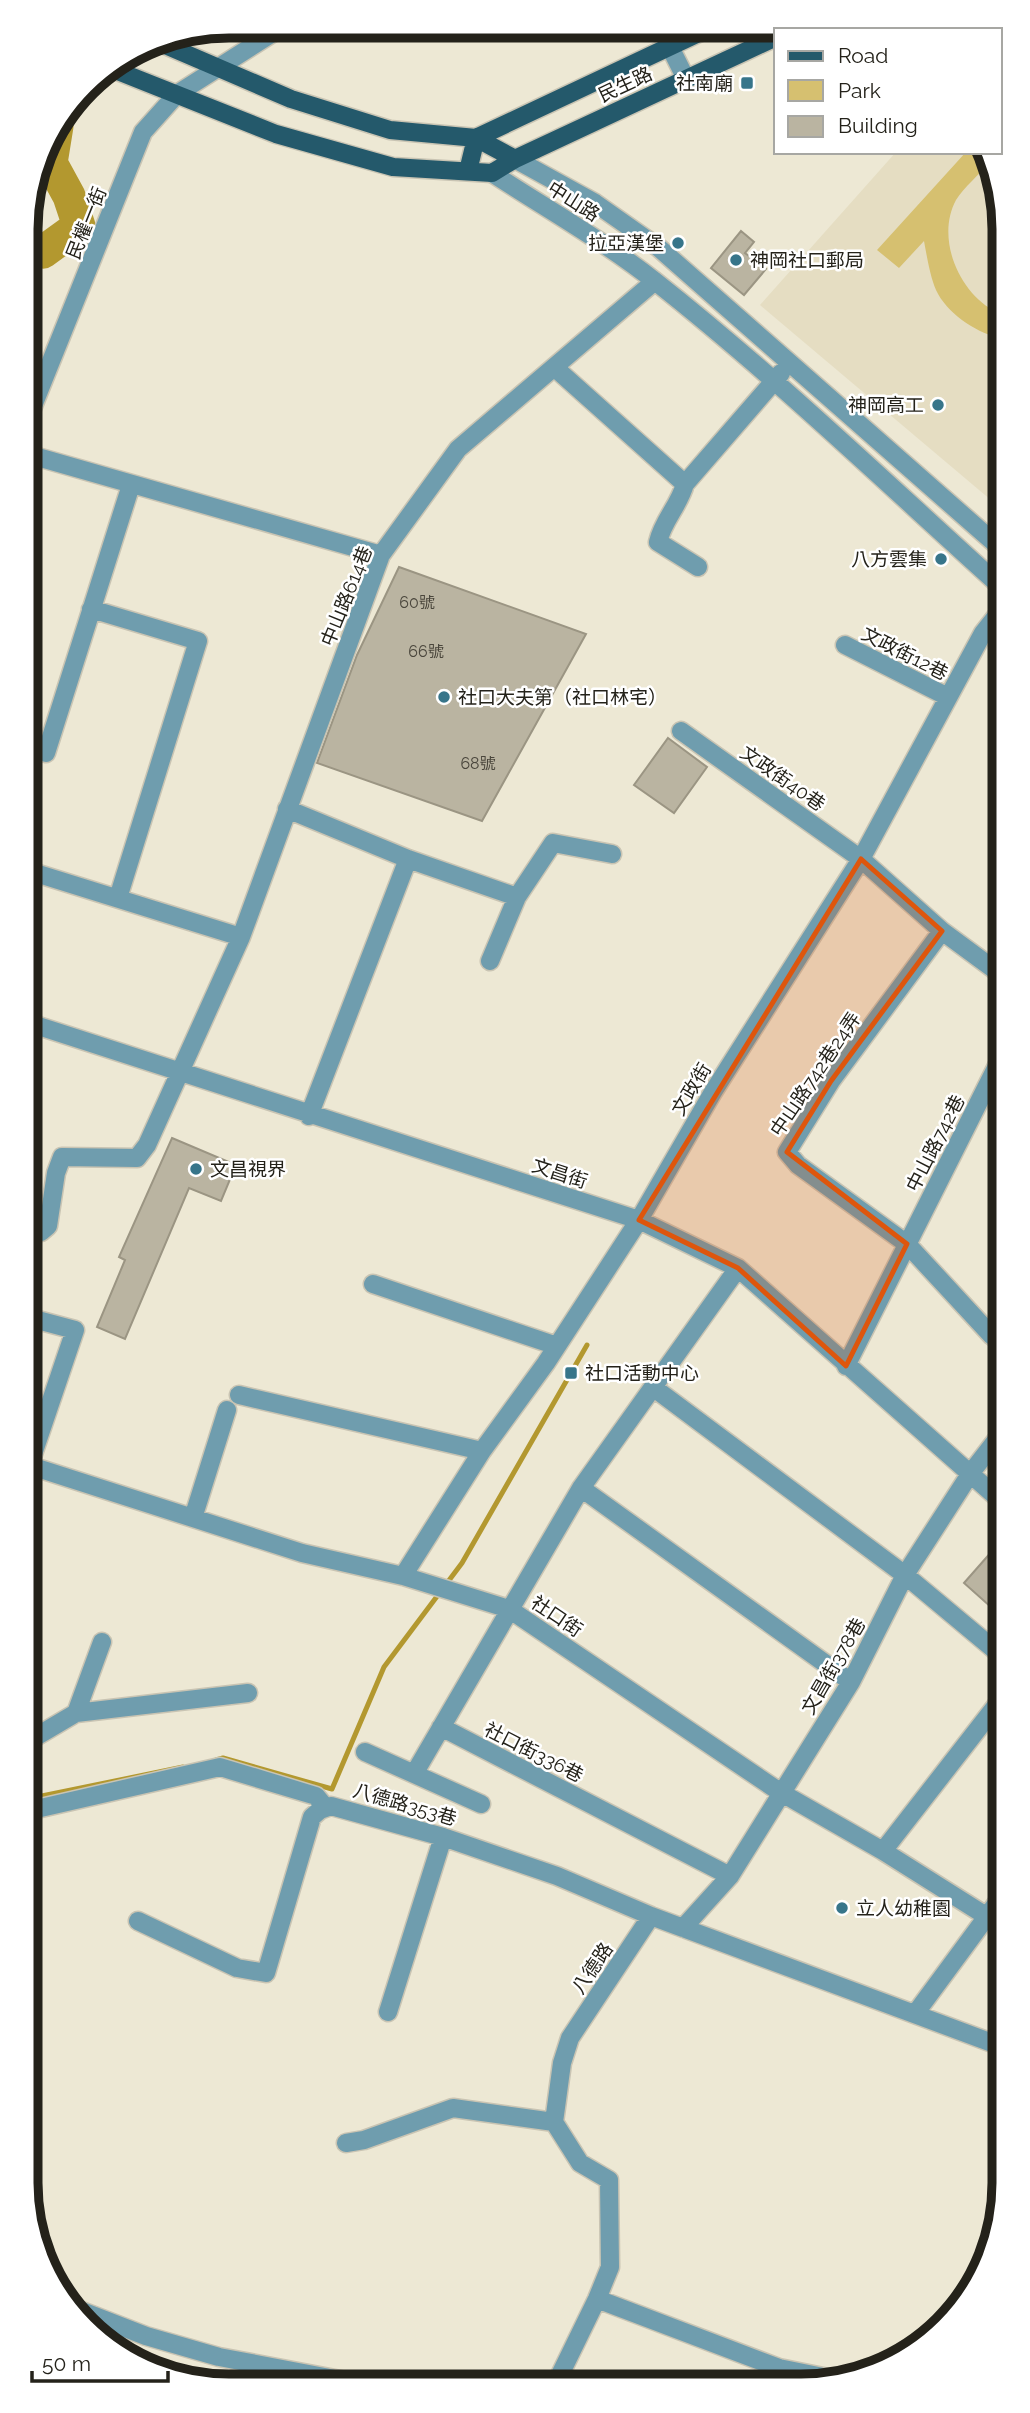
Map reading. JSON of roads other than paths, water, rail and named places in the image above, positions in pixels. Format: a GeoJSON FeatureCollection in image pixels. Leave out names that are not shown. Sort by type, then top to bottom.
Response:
{"type":"FeatureCollection","features":[{"type":"Feature","properties":{"kind":"main road","name":"民生路"},"geometry":{"type":"LineString","coordinates":[[476,138],[688,38]]}},
{"type":"Feature","properties":{"kind":"main road","name":"民生路"},"geometry":{"type":"LineString","coordinates":[[492,173],[515,159],[774,38]]}},
{"type":"Feature","properties":{"kind":"main road","name":"中山路"},"geometry":{"type":"LineString","coordinates":[[172,48],[291,99],[390,130],[476,138],[515,159]]}},
{"type":"Feature","properties":{"kind":"main road","name":"中山路"},"geometry":{"type":"LineString","coordinates":[[121,72],[276,134],[349,156],[393,167],[492,173]]}},
{"type":"Feature","properties":{"kind":"main road"},"geometry":{"type":"LineString","coordinates":[[468,171],[476,138]]}},
{"type":"Feature","properties":{"kind":"street"},"geometry":{"type":"LineString","coordinates":[[666,38],[686,79]]}},
{"type":"Feature","properties":{"kind":"street","name":"民權一街"},"geometry":{"type":"LineString","coordinates":[[39,391],[143,132],[177,94],[263,39]]}},
{"type":"Feature","properties":{"kind":"street","name":"中山路"},"geometry":{"type":"LineString","coordinates":[[515,159],[595,203],[659,248],[992,541]]}},
{"type":"Feature","properties":{"kind":"street","name":"中山路"},"geometry":{"type":"LineString","coordinates":[[492,173],[584,230],[655,281],[773,382],[992,578]]}},
{"type":"Feature","properties":{"kind":"street","name":"中山路614巷"},"geometry":{"type":"LineString","coordinates":[[38,1232],[48,1227],[56,1173],[62,1157],[137,1158],[147,1145],[241,937],[382,555],[458,449],[655,281]]}},
{"type":"Feature","properties":{"kind":"street"},"geometry":{"type":"LineString","coordinates":[[698,567],[658,542],[661,526],[681,499],[685,484],[790,362]]}},
{"type":"Feature","properties":{"kind":"street"},"geometry":{"type":"LineString","coordinates":[[554,367],[685,484]]}},
{"type":"Feature","properties":{"kind":"street"},"geometry":{"type":"LineString","coordinates":[[39,458],[382,555]]}},
{"type":"Feature","properties":{"kind":"street"},"geometry":{"type":"LineString","coordinates":[[46,753],[131,485]]}},
{"type":"Feature","properties":{"kind":"street"},"geometry":{"type":"LineString","coordinates":[[92,609],[198,640],[118,898]]}},
{"type":"Feature","properties":{"kind":"street","name":"文政街"},"geometry":{"type":"LineString","coordinates":[[403,1576],[482,1451],[557,1346],[639,1220],[713,1092],[861,859],[983,633],[992,622]]}},
{"type":"Feature","properties":{"kind":"street","name":"文政街12巷"},"geometry":{"type":"LineString","coordinates":[[845,645],[948,697]]}},
{"type":"Feature","properties":{"kind":"street","name":"文政街40巷"},"geometry":{"type":"LineString","coordinates":[[681,731],[861,859],[942,931],[992,968]]}},
{"type":"Feature","properties":{"kind":"street"},"geometry":{"type":"LineString","coordinates":[[287,809],[408,859],[517,897]]}},
{"type":"Feature","properties":{"kind":"street"},"geometry":{"type":"LineString","coordinates":[[490,961],[517,897],[553,843],[612,854]]}},
{"type":"Feature","properties":{"kind":"street"},"geometry":{"type":"LineString","coordinates":[[309,1116],[408,859]]}},
{"type":"Feature","properties":{"kind":"street"},"geometry":{"type":"LineString","coordinates":[[39,874],[241,937]]}},
{"type":"Feature","properties":{"kind":"street","name":"中山路742巷24弄"},"geometry":{"type":"LineString","coordinates":[[907,1244],[798,1165],[787,1152],[831,1082],[942,931]]}},
{"type":"Feature","properties":{"kind":"street","name":"文昌街"},"geometry":{"type":"LineString","coordinates":[[39,1026],[309,1116],[639,1220],[738,1268],[991,1493]]}},
{"type":"Feature","properties":{"kind":"street","name":"中山路742巷"},"geometry":{"type":"LineString","coordinates":[[846,1366],[992,1077]]}},
{"type":"Feature","properties":{"kind":"street"},"geometry":{"type":"LineString","coordinates":[[907,1244],[991,1335]]}},
{"type":"Feature","properties":{"kind":"street"},"geometry":{"type":"LineString","coordinates":[[414,1774],[581,1488],[738,1268]]}},
{"type":"Feature","properties":{"kind":"street"},"geometry":{"type":"LineString","coordinates":[[373,1284],[557,1346]]}},
{"type":"Feature","properties":{"kind":"street"},"geometry":{"type":"LineString","coordinates":[[38,1320],[75,1330],[38,1438]]}},
{"type":"Feature","properties":{"kind":"street"},"geometry":{"type":"LineString","coordinates":[[654,1388],[905,1575],[991,1647]]}},
{"type":"Feature","properties":{"kind":"street"},"geometry":{"type":"LineString","coordinates":[[239,1395],[482,1451]]}},
{"type":"Feature","properties":{"kind":"street"},"geometry":{"type":"LineString","coordinates":[[193,1518],[226,1410]]}},
{"type":"Feature","properties":{"kind":"street","name":"文昌街378巷"},"geometry":{"type":"LineString","coordinates":[[683,1928],[730,1877],[850,1682],[905,1575],[991,1447]]}},
{"type":"Feature","properties":{"kind":"street","name":"社口街"},"geometry":{"type":"LineString","coordinates":[[38,1468],[302,1553],[403,1576],[509,1609],[780,1792],[883,1851],[991,1919]]}},
{"type":"Feature","properties":{"kind":"street"},"geometry":{"type":"LineString","coordinates":[[581,1488],[850,1682]]}},
{"type":"Feature","properties":{"kind":"street"},"geometry":{"type":"LineString","coordinates":[[76,1713],[102,1642]]}},
{"type":"Feature","properties":{"kind":"street"},"geometry":{"type":"LineString","coordinates":[[38,1735],[76,1713],[248,1693]]}},
{"type":"Feature","properties":{"kind":"street"},"geometry":{"type":"LineString","coordinates":[[883,1851],[991,1712]]}},
{"type":"Feature","properties":{"kind":"street","name":"社口街336巷"},"geometry":{"type":"LineString","coordinates":[[441,1727],[730,1877]]}},
{"type":"Feature","properties":{"kind":"street"},"geometry":{"type":"LineString","coordinates":[[365,1752],[481,1804]]}},
{"type":"Feature","properties":{"kind":"street"},"geometry":{"type":"LineString","coordinates":[[38,1809],[220,1767],[316,1796],[325,1807]]}},
{"type":"Feature","properties":{"kind":"street","name":"八德路353巷"},"geometry":{"type":"LineString","coordinates":[[138,1921],[237,1968],[266,1973],[312,1818],[325,1807],[337,1806],[443,1837],[557,1876],[651,1916]]}},
{"type":"Feature","properties":{"kind":"street"},"geometry":{"type":"LineString","coordinates":[[388,2012],[443,1837]]}},
{"type":"Feature","properties":{"kind":"street"},"geometry":{"type":"LineString","coordinates":[[651,1916],[991,2043]]}},
{"type":"Feature","properties":{"kind":"street","name":"八德路"},"geometry":{"type":"LineString","coordinates":[[554,2122],[562,2063],[570,2038],[651,1916]]}},
{"type":"Feature","properties":{"kind":"street"},"geometry":{"type":"LineString","coordinates":[[915,2014],[991,1925]]}},
{"type":"Feature","properties":{"kind":"street"},"geometry":{"type":"LineString","coordinates":[[346,2143],[364,2140],[453,2108],[554,2122],[577,2159],[602,2173],[611,2184],[612,2258],[597,2299],[560,2374]]}},
{"type":"Feature","properties":{"kind":"street"},"geometry":{"type":"LineString","coordinates":[[597,2299],[779,2368],[807,2374]]}},
{"type":"Feature","properties":{"kind":"street"},"geometry":{"type":"LineString","coordinates":[[92,2316],[146,2336],[219,2357],[309,2374]]}},
{"type":"Feature","properties":{"kind":"waterway"},"geometry":{"type":"LineString","coordinates":[[39,250],[43,252],[79,226],[69,196],[51,161]]}},
{"type":"Feature","properties":{"kind":"waterway"},"geometry":{"type":"LineString","coordinates":[[216,1760],[223,1758],[332,1789],[384,1667],[462,1563],[587,1345]]}},
{"type":"Feature","properties":{"kind":"waterway"},"geometry":{"type":"LineString","coordinates":[[38,1797],[183,1767]]}},
{"type":"Feature","properties":{"kind":"place","name":"社南廟"},"geometry":{"type":"Point","coordinates":[747,83]}},
{"type":"Feature","properties":{"kind":"place","name":"拉亞漢堡"},"geometry":{"type":"Point","coordinates":[678,243]}},
{"type":"Feature","properties":{"kind":"place","name":"神岡社口郵局"},"geometry":{"type":"Point","coordinates":[736,260]}},
{"type":"Feature","properties":{"kind":"place","name":"神岡高工"},"geometry":{"type":"Point","coordinates":[938,405]}},
{"type":"Feature","properties":{"kind":"place","name":"八方雲集"},"geometry":{"type":"Point","coordinates":[941,559]}},
{"type":"Feature","properties":{"kind":"place","name":"社口大夫第（社口林宅）"},"geometry":{"type":"Point","coordinates":[444,697]}},
{"type":"Feature","properties":{"kind":"place","name":"文昌視界"},"geometry":{"type":"Point","coordinates":[196,1169]}},
{"type":"Feature","properties":{"kind":"place","name":"社口活動中心"},"geometry":{"type":"Point","coordinates":[571,1373]}},
{"type":"Feature","properties":{"kind":"place","name":"立人幼稚園"},"geometry":{"type":"Point","coordinates":[842,1908]}}]}
